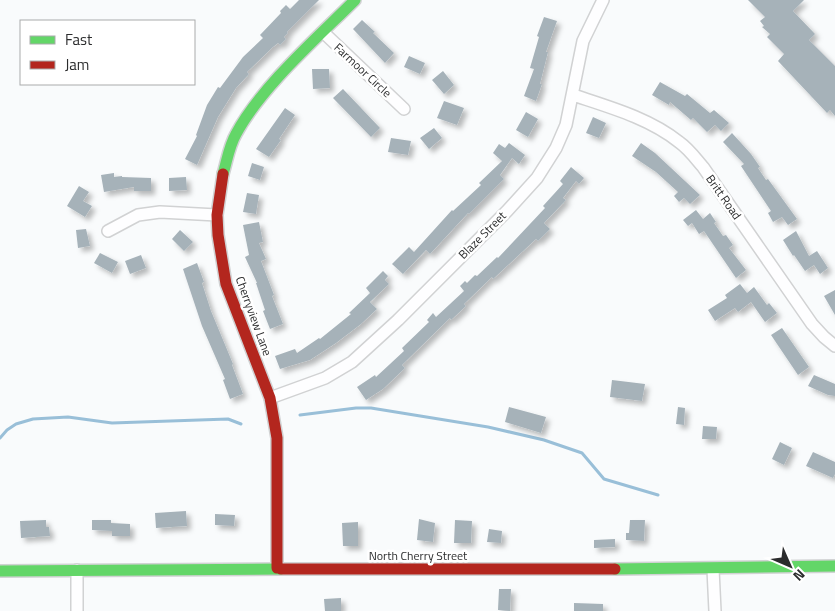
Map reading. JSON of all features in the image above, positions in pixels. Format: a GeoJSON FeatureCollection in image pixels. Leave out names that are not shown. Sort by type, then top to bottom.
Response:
{"type":"FeatureCollection","features":[{"type":"Feature","properties":{"kind":"street","name":"Cherryview Lane"},"geometry":{"type":"LineString","coordinates":[[278,568],[277,438],[270,398],[226,284],[217,215],[220,188],[228,156],[240,127],[250,112],[275,81],[355,0]]}},
{"type":"Feature","properties":{"kind":"street","name":"Blaze Street"},"geometry":{"type":"LineString","coordinates":[[270,398],[325,378],[352,362],[398,320],[507,211],[537,178],[556,148],[566,125],[583,41],[603,0]]}},
{"type":"Feature","properties":{"kind":"street","name":"Farmoor Circle"},"geometry":{"type":"LineString","coordinates":[[323,32],[404,108]]}},
{"type":"Feature","properties":{"kind":"street","name":"Britt Road"},"geometry":{"type":"LineString","coordinates":[[573,95],[641,119],[672,137],[689,151],[731,207],[812,324],[835,346]]}},
{"type":"Feature","properties":{"kind":"street"},"geometry":{"type":"LineString","coordinates":[[108,231],[138,215],[160,212],[217,215]]}},
{"type":"Feature","properties":{"kind":"street","name":"North Cherry Street"},"geometry":{"type":"LineString","coordinates":[[0,571],[278,568],[713,569],[835,566]]}},
{"type":"Feature","properties":{"kind":"street"},"geometry":{"type":"LineString","coordinates":[[713,569],[715,611]]}},
{"type":"Feature","properties":{"kind":"street"},"geometry":{"type":"LineString","coordinates":[[77,570],[77,611]]}},
{"type":"Feature","properties":{"kind":"building"},"geometry":{"type":"Polygon","coordinates":[[[299,0],[319,0],[287,32],[284,37],[286,39],[280,45],[278,43],[273,47],[247,72],[249,74],[236,88],[218,117],[197,165],[185,159],[197,136],[207,105],[218,87],[220,88],[243,57],[263,38],[260,35],[281,13],[280,11],[286,5],[290,9],[299,0]]]}},
{"type":"Feature","properties":{"kind":"building"},"geometry":{"type":"Polygon","coordinates":[[[748,0],[804,0],[793,11],[815,34],[809,40],[835,66],[835,116],[830,110],[827,113],[778,61],[784,54],[767,37],[770,34],[762,27],[764,26],[760,21],[765,17],[748,0]]]}},
{"type":"Feature","properties":{"kind":"building"},"geometry":{"type":"Polygon","coordinates":[[[544,17],[557,21],[546,52],[548,52],[540,84],[542,84],[536,101],[524,96],[534,69],[530,68],[539,37],[537,36],[544,17]]]}},
{"type":"Feature","properties":{"kind":"building"},"geometry":{"type":"Polygon","coordinates":[[[362,20],[394,53],[385,63],[353,29],[362,20]]]}},
{"type":"Feature","properties":{"kind":"building"},"geometry":{"type":"Polygon","coordinates":[[[409,56],[425,63],[420,74],[404,67],[409,56]]]}},
{"type":"Feature","properties":{"kind":"building"},"geometry":{"type":"Polygon","coordinates":[[[312,69],[329,69],[330,88],[313,89],[312,69]]]}},
{"type":"Feature","properties":{"kind":"building"},"geometry":{"type":"Polygon","coordinates":[[[443,71],[454,85],[444,94],[432,80],[443,71]]]}},
{"type":"Feature","properties":{"kind":"building"},"geometry":{"type":"Polygon","coordinates":[[[660,82],[685,96],[687,94],[710,113],[714,110],[729,123],[721,131],[715,125],[707,132],[693,118],[691,120],[670,102],[669,105],[652,95],[660,82]]]}},
{"type":"Feature","properties":{"kind":"building"},"geometry":{"type":"Polygon","coordinates":[[[343,89],[380,128],[371,137],[333,98],[343,89]]]}},
{"type":"Feature","properties":{"kind":"building"},"geometry":{"type":"Polygon","coordinates":[[[444,101],[464,108],[457,125],[437,118],[444,101]]]}},
{"type":"Feature","properties":{"kind":"building"},"geometry":{"type":"Polygon","coordinates":[[[285,108],[295,115],[269,157],[256,149],[285,108]]]}},
{"type":"Feature","properties":{"kind":"building"},"geometry":{"type":"Polygon","coordinates":[[[526,112],[538,119],[528,137],[516,130],[526,112]]]}},
{"type":"Feature","properties":{"kind":"building"},"geometry":{"type":"Polygon","coordinates":[[[593,117],[606,123],[599,138],[586,133],[593,117]]]}},
{"type":"Feature","properties":{"kind":"building"},"geometry":{"type":"Polygon","coordinates":[[[434,128],[442,138],[429,149],[420,138],[434,128]]]}},
{"type":"Feature","properties":{"kind":"building"},"geometry":{"type":"Polygon","coordinates":[[[732,133],[751,154],[766,180],[768,179],[797,219],[788,225],[782,217],[773,222],[768,213],[771,211],[741,166],[744,164],[723,142],[732,133]]]}},
{"type":"Feature","properties":{"kind":"building"},"geometry":{"type":"Polygon","coordinates":[[[391,138],[411,141],[408,155],[388,152],[391,138]]]}},
{"type":"Feature","properties":{"kind":"building"},"geometry":{"type":"Polygon","coordinates":[[[509,143],[525,155],[519,164],[512,158],[500,175],[504,179],[468,213],[430,254],[426,250],[403,274],[392,264],[409,247],[414,252],[452,210],[481,185],[479,183],[502,161],[493,153],[499,144],[505,148],[509,143]]]}},
{"type":"Feature","properties":{"kind":"building"},"geometry":{"type":"Polygon","coordinates":[[[641,143],[655,153],[700,195],[690,204],[684,198],[679,202],[674,196],[678,192],[656,172],[632,156],[641,143]]]}},
{"type":"Feature","properties":{"kind":"building"},"geometry":{"type":"Polygon","coordinates":[[[252,163],[264,167],[260,180],[248,176],[252,163]]]}},
{"type":"Feature","properties":{"kind":"building"},"geometry":{"type":"Polygon","coordinates":[[[571,167],[584,178],[579,184],[576,181],[563,198],[566,200],[544,223],[550,229],[538,241],[536,239],[493,279],[492,277],[464,304],[466,306],[451,320],[450,318],[402,365],[405,368],[383,389],[366,400],[357,387],[375,375],[376,377],[404,351],[402,348],[429,322],[427,320],[433,313],[436,317],[464,291],[460,286],[465,281],[467,283],[498,258],[545,208],[543,206],[563,184],[560,181],[571,167]]]}},
{"type":"Feature","properties":{"kind":"building"},"geometry":{"type":"Polygon","coordinates":[[[114,173],[114,177],[151,178],[151,191],[134,191],[134,187],[104,192],[101,175],[114,173]]]}},
{"type":"Feature","properties":{"kind":"building"},"geometry":{"type":"Polygon","coordinates":[[[186,177],[187,190],[169,191],[169,178],[186,177]]]}},
{"type":"Feature","properties":{"kind":"building"},"geometry":{"type":"Polygon","coordinates":[[[79,186],[89,192],[83,201],[92,206],[85,217],[67,206],[79,186]]]}},
{"type":"Feature","properties":{"kind":"building"},"geometry":{"type":"Polygon","coordinates":[[[247,193],[259,195],[256,214],[243,212],[247,193]]]}},
{"type":"Feature","properties":{"kind":"building"},"geometry":{"type":"Polygon","coordinates":[[[696,210],[703,219],[710,213],[723,236],[726,235],[733,245],[729,248],[746,270],[736,278],[704,231],[699,234],[692,223],[688,226],[683,220],[696,210]]]}},
{"type":"Feature","properties":{"kind":"building"},"geometry":{"type":"Polygon","coordinates":[[[259,222],[263,242],[259,243],[266,259],[261,261],[283,324],[270,329],[263,311],[265,310],[257,283],[245,257],[249,255],[243,225],[259,222]]]}},
{"type":"Feature","properties":{"kind":"building"},"geometry":{"type":"Polygon","coordinates":[[[86,229],[90,246],[78,248],[76,230],[86,229]]]}},
{"type":"Feature","properties":{"kind":"building"},"geometry":{"type":"Polygon","coordinates":[[[180,230],[193,242],[184,251],[172,239],[180,230]]]}},
{"type":"Feature","properties":{"kind":"building"},"geometry":{"type":"Polygon","coordinates":[[[796,231],[809,256],[817,251],[828,268],[820,274],[814,265],[805,271],[783,240],[796,231]]]}},
{"type":"Feature","properties":{"kind":"building"},"geometry":{"type":"Polygon","coordinates":[[[100,253],[118,262],[112,273],[94,263],[100,253]]]}},
{"type":"Feature","properties":{"kind":"building"},"geometry":{"type":"Polygon","coordinates":[[[141,255],[146,268],[130,274],[125,261],[141,255]]]}},
{"type":"Feature","properties":{"kind":"building"},"geometry":{"type":"Polygon","coordinates":[[[197,263],[211,311],[243,394],[230,399],[223,380],[225,379],[202,326],[183,269],[197,263]]]}},
{"type":"Feature","properties":{"kind":"building"},"geometry":{"type":"Polygon","coordinates":[[[383,271],[388,276],[385,280],[389,284],[370,302],[377,309],[361,324],[310,360],[280,369],[275,356],[295,349],[297,353],[320,339],[351,314],[349,313],[370,293],[366,288],[383,271]]]}},
{"type":"Feature","properties":{"kind":"building"},"geometry":{"type":"Polygon","coordinates":[[[740,284],[747,293],[754,287],[767,305],[769,303],[777,313],[765,322],[751,302],[738,312],[735,308],[715,321],[708,310],[727,298],[725,295],[740,284]]]}},
{"type":"Feature","properties":{"kind":"building"},"geometry":{"type":"Polygon","coordinates":[[[835,290],[835,315],[824,296],[835,290]]]}},
{"type":"Feature","properties":{"kind":"building"},"geometry":{"type":"Polygon","coordinates":[[[782,328],[809,367],[798,375],[771,335],[782,328]]]}},
{"type":"Feature","properties":{"kind":"building"},"geometry":{"type":"Polygon","coordinates":[[[814,375],[835,384],[835,396],[808,386],[814,375]]]}},
{"type":"Feature","properties":{"kind":"building"},"geometry":{"type":"Polygon","coordinates":[[[612,380],[645,384],[642,401],[610,397],[612,380]]]}},
{"type":"Feature","properties":{"kind":"building"},"geometry":{"type":"Polygon","coordinates":[[[509,407],[546,417],[541,433],[505,422],[509,407]]]}},
{"type":"Feature","properties":{"kind":"building"},"geometry":{"type":"Polygon","coordinates":[[[678,407],[685,408],[684,425],[676,424],[678,407]]]}},
{"type":"Feature","properties":{"kind":"building"},"geometry":{"type":"Polygon","coordinates":[[[703,426],[717,427],[716,439],[702,439],[703,426]]]}},
{"type":"Feature","properties":{"kind":"building"},"geometry":{"type":"Polygon","coordinates":[[[780,442],[792,448],[784,465],[772,459],[780,442]]]}},
{"type":"Feature","properties":{"kind":"building"},"geometry":{"type":"Polygon","coordinates":[[[813,452],[835,462],[833,478],[806,466],[813,452]]]}},
{"type":"Feature","properties":{"kind":"building"},"geometry":{"type":"Polygon","coordinates":[[[186,511],[187,526],[156,528],[155,513],[186,511]]]}},
{"type":"Feature","properties":{"kind":"building"},"geometry":{"type":"Polygon","coordinates":[[[215,514],[235,515],[234,526],[215,525],[215,514]]]}},
{"type":"Feature","properties":{"kind":"building"},"geometry":{"type":"Polygon","coordinates":[[[419,519],[435,523],[433,542],[417,540],[419,519]]]}},
{"type":"Feature","properties":{"kind":"building"},"geometry":{"type":"Polygon","coordinates":[[[46,520],[46,527],[49,527],[50,536],[21,538],[20,521],[46,520]]]}},
{"type":"Feature","properties":{"kind":"building"},"geometry":{"type":"Polygon","coordinates":[[[92,520],[111,520],[111,523],[130,524],[130,536],[112,536],[112,531],[92,530],[92,520]]]}},
{"type":"Feature","properties":{"kind":"building"},"geometry":{"type":"Polygon","coordinates":[[[455,520],[472,521],[471,543],[454,543],[455,520]]]}},
{"type":"Feature","properties":{"kind":"building"},"geometry":{"type":"Polygon","coordinates":[[[630,520],[645,520],[644,541],[626,540],[626,533],[629,533],[630,520]]]}},
{"type":"Feature","properties":{"kind":"building"},"geometry":{"type":"Polygon","coordinates":[[[358,522],[358,546],[343,546],[342,523],[358,522]]]}},
{"type":"Feature","properties":{"kind":"building"},"geometry":{"type":"Polygon","coordinates":[[[489,529],[502,531],[501,543],[487,542],[489,529]]]}},
{"type":"Feature","properties":{"kind":"building"},"geometry":{"type":"Polygon","coordinates":[[[615,539],[615,547],[594,548],[594,540],[615,539]]]}},
{"type":"Feature","properties":{"kind":"building"},"geometry":{"type":"Polygon","coordinates":[[[499,589],[511,589],[510,611],[498,610],[499,589]]]}},
{"type":"Feature","properties":{"kind":"building"},"geometry":{"type":"Polygon","coordinates":[[[341,598],[341,611],[325,611],[324,599],[341,598]]]}},
{"type":"Feature","properties":{"kind":"building"},"geometry":{"type":"Polygon","coordinates":[[[574,603],[603,604],[603,611],[574,611],[574,603]]]}},
{"type":"Feature","properties":{"kind":"waterway"},"geometry":{"type":"LineString","coordinates":[[300,415],[371,408],[488,427],[544,440],[582,453],[604,479],[658,495]]}},
{"type":"Feature","properties":{"kind":"waterway"},"geometry":{"type":"LineString","coordinates":[[0,438],[16,424],[33,419],[68,417],[112,423],[228,419],[241,424]]}},
{"type":"Feature","properties":{"kind":"traffic: fast"},"geometry":{"type":"LineString","coordinates":[[223,174],[234,139],[247,116],[275,81],[355,0]]}},
{"type":"Feature","properties":{"kind":"traffic: fast"},"geometry":{"type":"LineString","coordinates":[[615,569],[835,566]]}},
{"type":"Feature","properties":{"kind":"traffic: fast"},"geometry":{"type":"LineString","coordinates":[[0,571],[281,569]]}},
{"type":"Feature","properties":{"kind":"traffic: jam"},"geometry":{"type":"LineString","coordinates":[[223,174],[217,215],[218,235],[226,284],[270,398],[277,438],[277,568]]}},
{"type":"Feature","properties":{"kind":"traffic: jam"},"geometry":{"type":"LineString","coordinates":[[281,569],[615,569]]}}]}
